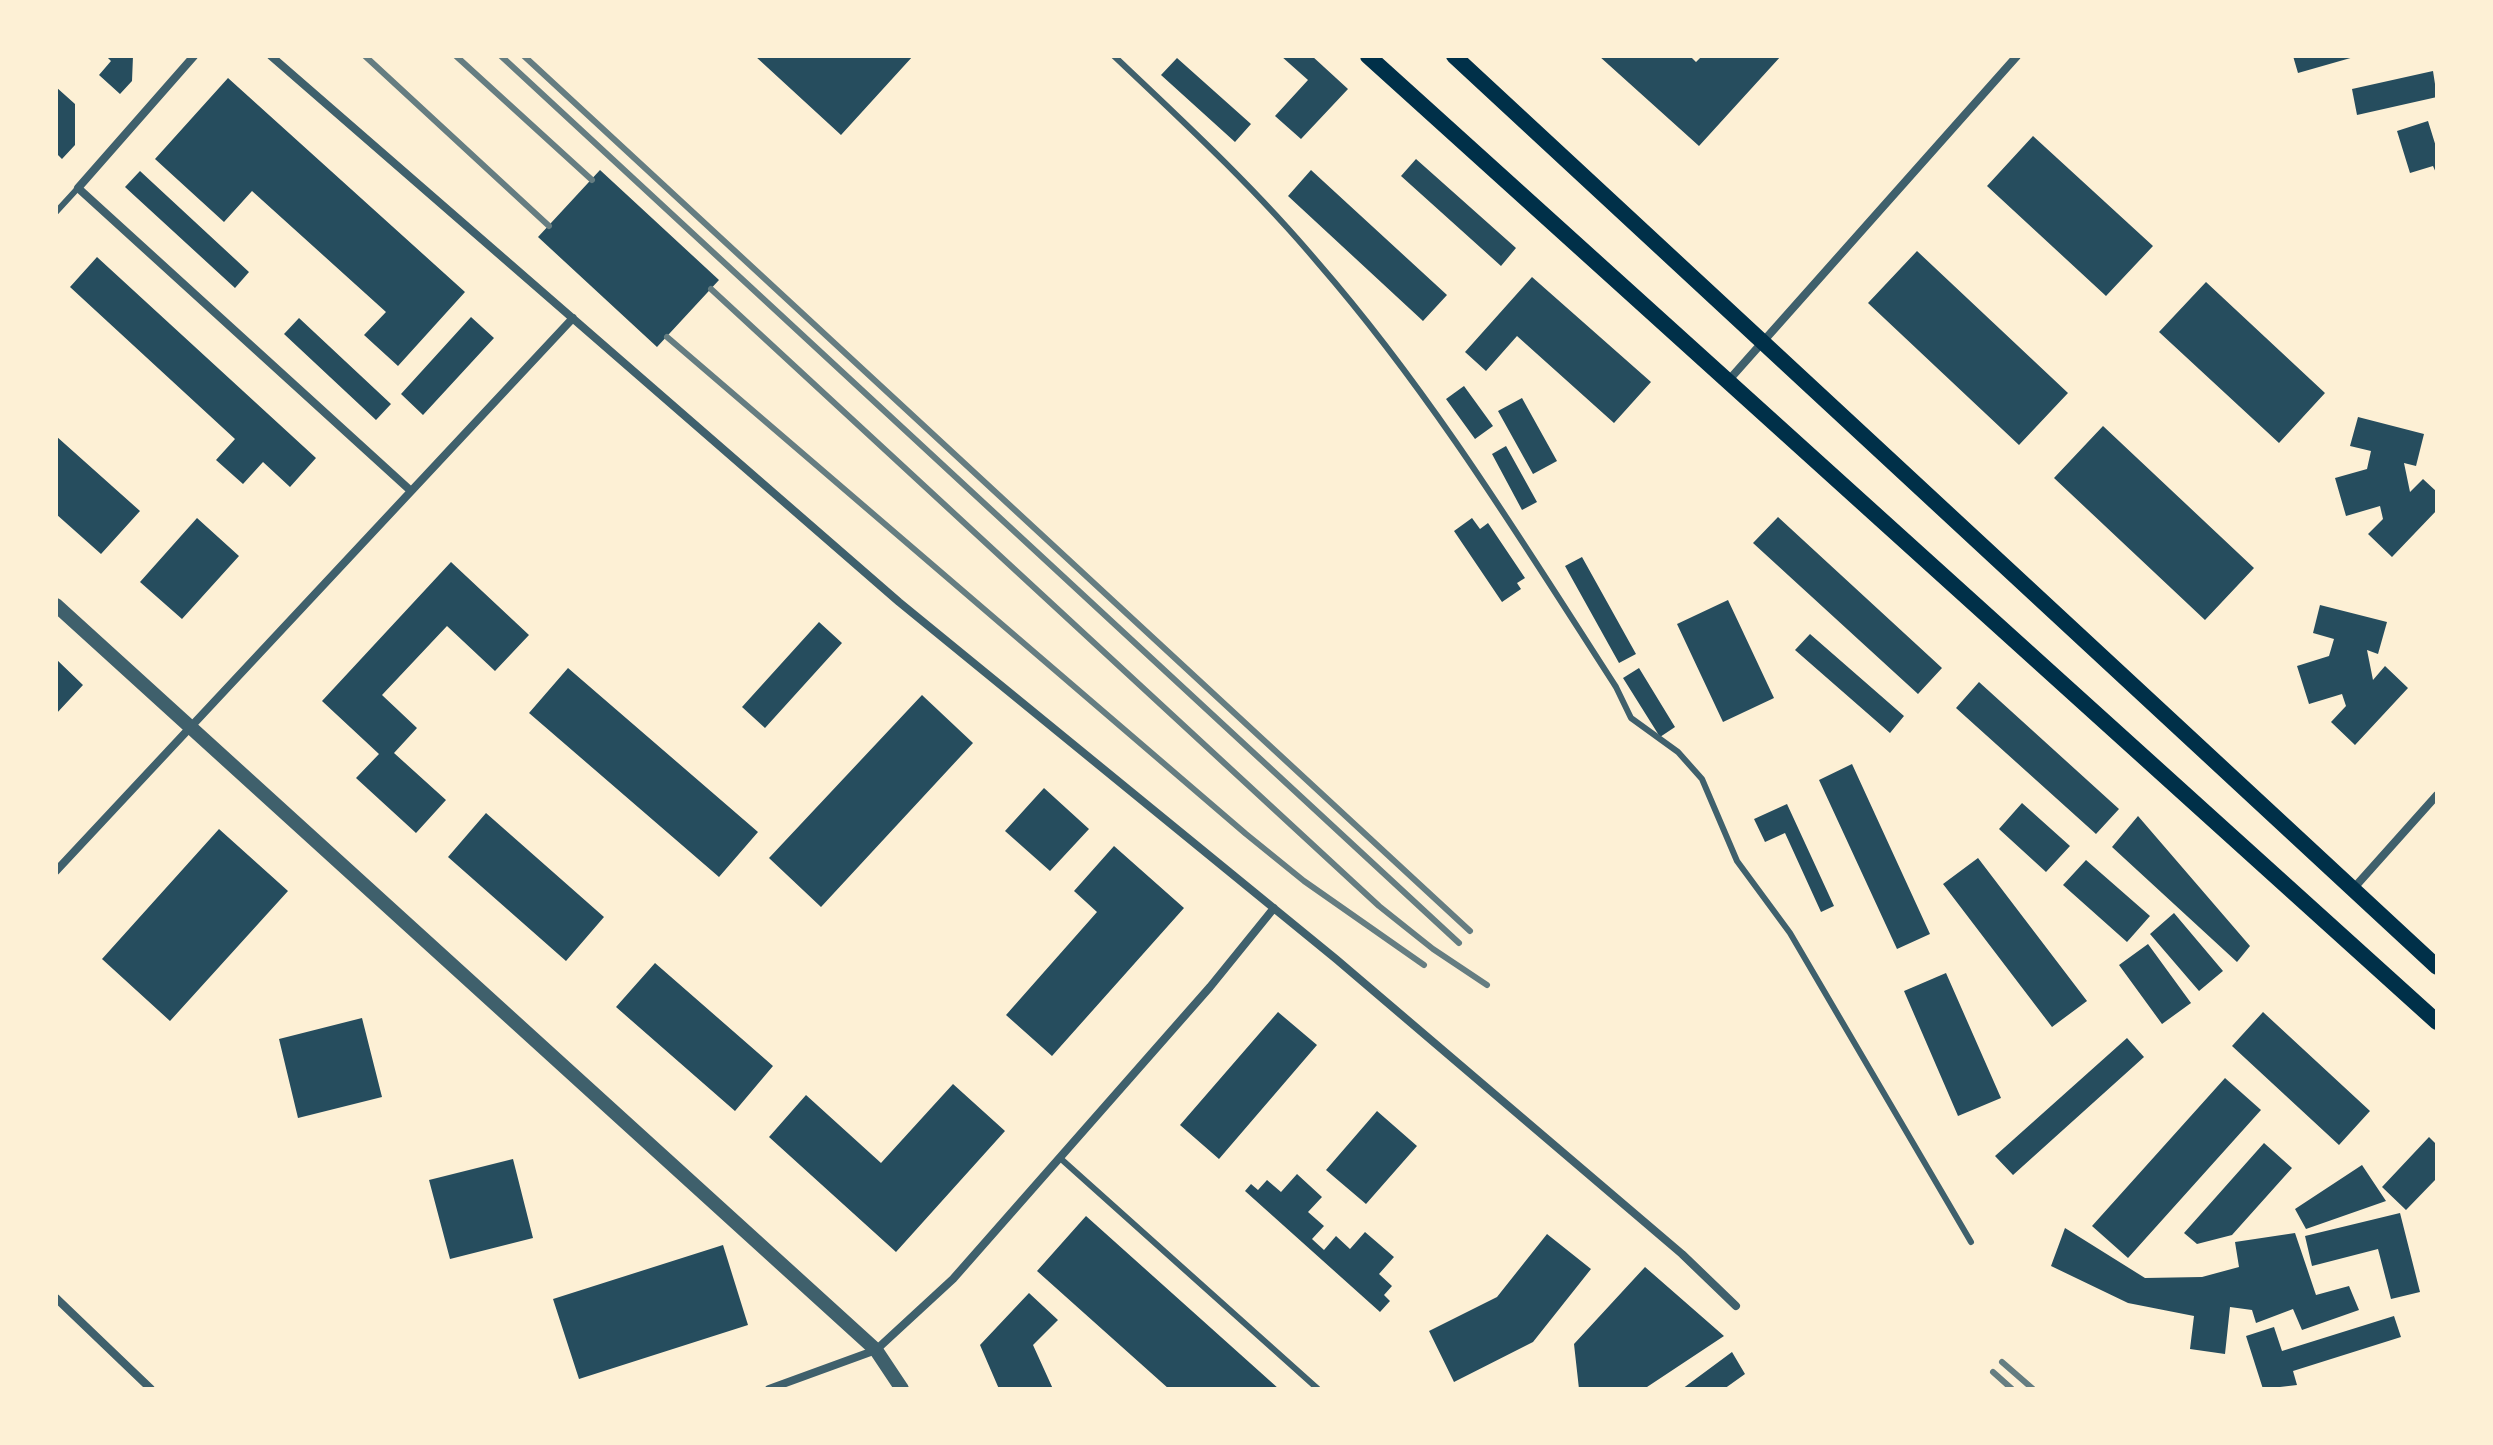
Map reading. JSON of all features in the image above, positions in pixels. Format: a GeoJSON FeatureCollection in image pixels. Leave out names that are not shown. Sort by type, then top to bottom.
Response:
{"type":"FeatureCollection","features":[{"type":"Feature","properties":{"kind":"main road"},"geometry":{"type":"LineString","coordinates":[[1368,56],[2437,1022]]}},
{"type":"Feature","properties":{"kind":"main road"},"geometry":{"type":"LineString","coordinates":[[1454,56],[1764,340],[2437,967]]}},
{"type":"Feature","properties":{"kind":"street"},"geometry":{"type":"LineString","coordinates":[[194,56],[78,188],[411,491]]}},
{"type":"Feature","properties":{"kind":"street"},"geometry":{"type":"LineString","coordinates":[[271,56],[899,602],[1274,908],[1682,1254],[1736,1306]]}},
{"type":"Feature","properties":{"kind":"street"},"geometry":{"type":"LineString","coordinates":[[1727,382],[2017,56]]}},
{"type":"Feature","properties":{"kind":"street"},"geometry":{"type":"LineString","coordinates":[[56,871],[573,318]]}},
{"type":"Feature","properties":{"kind":"street"},"geometry":{"type":"LineString","coordinates":[[56,605],[876,1350],[902,1389]]}},
{"type":"Feature","properties":{"kind":"street"},"geometry":{"type":"LineString","coordinates":[[2353,889],[2437,795]]}},
{"type":"Feature","properties":{"kind":"street"},"geometry":{"type":"LineString","coordinates":[[769,1389],[876,1350],[953,1279],[1210,987],[1274,908]]}},
{"type":"Feature","properties":{"kind":"street"},"geometry":{"type":"LineString","coordinates":[[56,1298],[151,1389]]}},
{"type":"Feature","properties":{"kind":"lane"},"geometry":{"type":"LineString","coordinates":[[1114,56],[1234,169],[1320,265],[1502,509],[1616,687],[1631,718],[1678,752],[1702,779],[1737,861],[1805,957],[1971,1242]]}},
{"type":"Feature","properties":{"kind":"lane"},"geometry":{"type":"LineString","coordinates":[[56,212],[78,188]]}},
{"type":"Feature","properties":{"kind":"lane"},"geometry":{"type":"LineString","coordinates":[[1060,1158],[1318,1389]]}},
{"type":"Feature","properties":{"kind":"building"},"geometry":{"type":"Polygon","coordinates":[[[106,56],[133,56],[132,81],[120,94],[99,75],[111,61],[106,56]]]}},
{"type":"Feature","properties":{"kind":"building"},"geometry":{"type":"Polygon","coordinates":[[[755,56],[913,56],[841,135],[755,56]]]}},
{"type":"Feature","properties":{"kind":"building"},"geometry":{"type":"Polygon","coordinates":[[[1281,56],[1312,56],[1348,89],[1301,139],[1275,116],[1308,80],[1281,56]]]}},
{"type":"Feature","properties":{"kind":"building"},"geometry":{"type":"Polygon","coordinates":[[[1599,56],[1690,56],[1696,62],[1702,56],[1781,56],[1699,146],[1599,56]]]}},
{"type":"Feature","properties":{"kind":"building"},"geometry":{"type":"Polygon","coordinates":[[[2293,56],[2353,56],[2354,57],[2298,73],[2293,56]]]}},
{"type":"Feature","properties":{"kind":"building"},"geometry":{"type":"Polygon","coordinates":[[[1177,58],[1251,124],[1235,142],[1161,75],[1177,58]]]}},
{"type":"Feature","properties":{"kind":"building"},"geometry":{"type":"Polygon","coordinates":[[[2433,71],[2437,97],[2357,115],[2352,89],[2433,71]]]}},
{"type":"Feature","properties":{"kind":"building"},"geometry":{"type":"Polygon","coordinates":[[[228,78],[465,292],[398,366],[364,335],[386,312],[252,191],[224,222],[155,159],[228,78]]]}},
{"type":"Feature","properties":{"kind":"building"},"geometry":{"type":"Polygon","coordinates":[[[56,87],[75,104],[75,145],[62,159],[56,153],[56,87]]]}},
{"type":"Feature","properties":{"kind":"building"},"geometry":{"type":"Polygon","coordinates":[[[2428,121],[2437,150],[2437,175],[2433,166],[2410,173],[2397,131],[2428,121]]]}},
{"type":"Feature","properties":{"kind":"building"},"geometry":{"type":"Polygon","coordinates":[[[2033,136],[2153,246],[2106,296],[1987,186],[2033,136]]]}},
{"type":"Feature","properties":{"kind":"building"},"geometry":{"type":"Polygon","coordinates":[[[1416,159],[1516,248],[1501,266],[1401,176],[1416,159]]]}},
{"type":"Feature","properties":{"kind":"building"},"geometry":{"type":"Polygon","coordinates":[[[600,170],[719,280],[657,347],[538,237],[600,170]]]}},
{"type":"Feature","properties":{"kind":"building"},"geometry":{"type":"Polygon","coordinates":[[[1311,170],[1447,295],[1423,321],[1288,196],[1311,170]]]}},
{"type":"Feature","properties":{"kind":"building"},"geometry":{"type":"Polygon","coordinates":[[[140,171],[249,272],[235,288],[125,187],[140,171]]]}},
{"type":"Feature","properties":{"kind":"building"},"geometry":{"type":"Polygon","coordinates":[[[1917,251],[2068,393],[2019,445],[1868,303],[1917,251]]]}},
{"type":"Feature","properties":{"kind":"building"},"geometry":{"type":"Polygon","coordinates":[[[97,257],[316,458],[290,487],[263,462],[243,484],[216,460],[235,439],[70,287],[97,257]]]}},
{"type":"Feature","properties":{"kind":"building"},"geometry":{"type":"Polygon","coordinates":[[[1532,277],[1651,382],[1614,423],[1517,336],[1486,371],[1465,352],[1532,277]]]}},
{"type":"Feature","properties":{"kind":"building"},"geometry":{"type":"Polygon","coordinates":[[[2206,282],[2325,393],[2279,443],[2159,332],[2206,282]]]}},
{"type":"Feature","properties":{"kind":"building"},"geometry":{"type":"Polygon","coordinates":[[[471,317],[494,338],[423,415],[401,394],[471,317]]]}},
{"type":"Feature","properties":{"kind":"building"},"geometry":{"type":"Polygon","coordinates":[[[299,318],[391,404],[376,420],[284,334],[299,318]]]}},
{"type":"Feature","properties":{"kind":"building"},"geometry":{"type":"Polygon","coordinates":[[[1464,386],[1493,426],[1475,439],[1446,399],[1464,386]]]}},
{"type":"Feature","properties":{"kind":"building"},"geometry":{"type":"Polygon","coordinates":[[[1522,398],[1557,461],[1533,474],[1498,411],[1522,398]]]}},
{"type":"Feature","properties":{"kind":"building"},"geometry":{"type":"Polygon","coordinates":[[[2358,417],[2424,434],[2416,466],[2404,463],[2410,492],[2423,479],[2437,492],[2437,510],[2392,557],[2368,534],[2383,519],[2380,506],[2346,516],[2335,478],[2367,469],[2371,451],[2350,446],[2358,417]]]}},
{"type":"Feature","properties":{"kind":"building"},"geometry":{"type":"Polygon","coordinates":[[[2103,426],[2254,568],[2205,620],[2054,478],[2103,426]]]}},
{"type":"Feature","properties":{"kind":"building"},"geometry":{"type":"Polygon","coordinates":[[[56,436],[140,511],[101,554],[56,514],[56,436]]]}},
{"type":"Feature","properties":{"kind":"building"},"geometry":{"type":"Polygon","coordinates":[[[1506,446],[1537,502],[1522,510],[1492,454],[1506,446]]]}},
{"type":"Feature","properties":{"kind":"building"},"geometry":{"type":"Polygon","coordinates":[[[1778,517],[1942,668],[1918,694],[1753,543],[1778,517]]]}},
{"type":"Feature","properties":{"kind":"building"},"geometry":{"type":"Polygon","coordinates":[[[197,518],[239,556],[182,619],[140,582],[197,518]]]}},
{"type":"Feature","properties":{"kind":"building"},"geometry":{"type":"Polygon","coordinates":[[[1472,518],[1480,529],[1488,523],[1525,578],[1517,583],[1521,589],[1502,602],[1454,531],[1472,518]]]}},
{"type":"Feature","properties":{"kind":"building"},"geometry":{"type":"Polygon","coordinates":[[[1582,557],[1636,654],[1619,663],[1565,566],[1582,557]]]}},
{"type":"Feature","properties":{"kind":"building"},"geometry":{"type":"Polygon","coordinates":[[[451,562],[529,635],[495,671],[447,626],[382,695],[417,728],[394,753],[446,800],[416,833],[356,778],[379,754],[322,701],[451,562]]]}},
{"type":"Feature","properties":{"kind":"building"},"geometry":{"type":"Polygon","coordinates":[[[1728,600],[1774,698],[1723,722],[1677,624],[1728,600]]]}},
{"type":"Feature","properties":{"kind":"building"},"geometry":{"type":"Polygon","coordinates":[[[2320,605],[2387,622],[2378,654],[2367,650],[2373,680],[2385,666],[2408,688],[2355,745],[2331,722],[2346,706],[2342,694],[2309,704],[2297,666],[2329,656],[2334,639],[2313,633],[2320,605]]]}},
{"type":"Feature","properties":{"kind":"building"},"geometry":{"type":"Polygon","coordinates":[[[819,622],[842,643],[765,728],[742,707],[819,622]]]}},
{"type":"Feature","properties":{"kind":"building"},"geometry":{"type":"Polygon","coordinates":[[[1810,634],[1904,716],[1890,733],[1795,650],[1810,634]]]}},
{"type":"Feature","properties":{"kind":"building"},"geometry":{"type":"Polygon","coordinates":[[[56,659],[83,685],[56,714],[56,659]]]}},
{"type":"Feature","properties":{"kind":"building"},"geometry":{"type":"Polygon","coordinates":[[[568,668],[758,832],[719,877],[529,713],[568,668]]]}},
{"type":"Feature","properties":{"kind":"building"},"geometry":{"type":"Polygon","coordinates":[[[1639,668],[1675,727],[1660,737],[1623,678],[1639,668]]]}},
{"type":"Feature","properties":{"kind":"building"},"geometry":{"type":"Polygon","coordinates":[[[1979,682],[2119,809],[2096,834],[1956,708],[1979,682]]]}},
{"type":"Feature","properties":{"kind":"building"},"geometry":{"type":"Polygon","coordinates":[[[922,695],[973,743],[821,907],[769,858],[922,695]]]}},
{"type":"Feature","properties":{"kind":"building"},"geometry":{"type":"Polygon","coordinates":[[[1852,764],[1930,934],[1897,949],[1819,780],[1852,764]]]}},
{"type":"Feature","properties":{"kind":"building"},"geometry":{"type":"Polygon","coordinates":[[[1044,788],[1089,829],[1050,871],[1005,831],[1044,788]]]}},
{"type":"Feature","properties":{"kind":"building"},"geometry":{"type":"Polygon","coordinates":[[[2022,803],[2070,846],[2046,872],[1999,829],[2022,803]]]}},
{"type":"Feature","properties":{"kind":"building"},"geometry":{"type":"Polygon","coordinates":[[[1787,804],[1834,906],[1821,912],[1785,833],[1765,842],[1754,819],[1787,804]]]}},
{"type":"Feature","properties":{"kind":"building"},"geometry":{"type":"Polygon","coordinates":[[[486,813],[604,917],[566,961],[448,857],[486,813]]]}},
{"type":"Feature","properties":{"kind":"building"},"geometry":{"type":"Polygon","coordinates":[[[2138,816],[2250,946],[2237,962],[2112,847],[2138,816]]]}},
{"type":"Feature","properties":{"kind":"building"},"geometry":{"type":"Polygon","coordinates":[[[219,829],[288,891],[170,1021],[102,959],[219,829]]]}},
{"type":"Feature","properties":{"kind":"building"},"geometry":{"type":"Polygon","coordinates":[[[1114,846],[1184,908],[1052,1056],[1006,1015],[1097,912],[1074,891],[1114,846]]]}},
{"type":"Feature","properties":{"kind":"building"},"geometry":{"type":"Polygon","coordinates":[[[1978,858],[2087,1001],[2052,1027],[1943,884],[1978,858]]]}},
{"type":"Feature","properties":{"kind":"building"},"geometry":{"type":"Polygon","coordinates":[[[2086,860],[2150,916],[2127,942],[2063,885],[2086,860]]]}},
{"type":"Feature","properties":{"kind":"building"},"geometry":{"type":"Polygon","coordinates":[[[2174,913],[2223,971],[2199,991],[2150,934],[2174,913]]]}},
{"type":"Feature","properties":{"kind":"building"},"geometry":{"type":"Polygon","coordinates":[[[2148,944],[2191,1003],[2162,1024],[2119,965],[2148,944]]]}},
{"type":"Feature","properties":{"kind":"building"},"geometry":{"type":"Polygon","coordinates":[[[655,963],[773,1066],[735,1111],[616,1007],[655,963]]]}},
{"type":"Feature","properties":{"kind":"building"},"geometry":{"type":"Polygon","coordinates":[[[1946,973],[2001,1098],[1958,1116],[1904,991],[1946,973]]]}},
{"type":"Feature","properties":{"kind":"building"},"geometry":{"type":"Polygon","coordinates":[[[1278,1012],[1317,1045],[1219,1159],[1180,1125],[1278,1012]]]}},
{"type":"Feature","properties":{"kind":"building"},"geometry":{"type":"Polygon","coordinates":[[[2263,1012],[2370,1111],[2339,1145],[2232,1046],[2263,1012]]]}},
{"type":"Feature","properties":{"kind":"building"},"geometry":{"type":"Polygon","coordinates":[[[362,1018],[382,1097],[298,1118],[279,1039],[362,1018]]]}},
{"type":"Feature","properties":{"kind":"building"},"geometry":{"type":"Polygon","coordinates":[[[2127,1038],[2144,1057],[2013,1175],[1995,1156],[2127,1038]]]}},
{"type":"Feature","properties":{"kind":"building"},"geometry":{"type":"Polygon","coordinates":[[[2225,1078],[2261,1110],[2128,1258],[2092,1226],[2225,1078]]]}},
{"type":"Feature","properties":{"kind":"building"},"geometry":{"type":"Polygon","coordinates":[[[953,1084],[1005,1131],[896,1252],[769,1137],[806,1095],[881,1163],[953,1084]]]}},
{"type":"Feature","properties":{"kind":"building"},"geometry":{"type":"Polygon","coordinates":[[[1377,1111],[1417,1146],[1366,1204],[1326,1170],[1377,1111]]]}},
{"type":"Feature","properties":{"kind":"building"},"geometry":{"type":"Polygon","coordinates":[[[2429,1137],[2437,1145],[2437,1178],[2406,1210],[2382,1187],[2429,1137]]]}},
{"type":"Feature","properties":{"kind":"building"},"geometry":{"type":"Polygon","coordinates":[[[2264,1143],[2292,1168],[2232,1235],[2197,1244],[2184,1233],[2264,1143]]]}},
{"type":"Feature","properties":{"kind":"building"},"geometry":{"type":"Polygon","coordinates":[[[513,1159],[533,1238],[450,1259],[429,1180],[513,1159]]]}},
{"type":"Feature","properties":{"kind":"building"},"geometry":{"type":"Polygon","coordinates":[[[2362,1165],[2386,1201],[2306,1229],[2295,1209],[2362,1165]]]}},
{"type":"Feature","properties":{"kind":"building"},"geometry":{"type":"Polygon","coordinates":[[[1297,1174],[1322,1197],[1308,1212],[1324,1226],[1312,1239],[1324,1250],[1336,1236],[1350,1249],[1365,1232],[1394,1257],[1379,1274],[1392,1286],[1384,1295],[1390,1301],[1380,1312],[1245,1191],[1251,1184],[1258,1190],[1267,1180],[1281,1192],[1297,1174]]]}},
{"type":"Feature","properties":{"kind":"building"},"geometry":{"type":"Polygon","coordinates":[[[2400,1213],[2420,1292],[2391,1299],[2378,1249],[2312,1266],[2305,1236],[2400,1213]]]}},
{"type":"Feature","properties":{"kind":"building"},"geometry":{"type":"Polygon","coordinates":[[[1086,1216],[1279,1389],[1169,1389],[1037,1271],[1086,1216]]]}},
{"type":"Feature","properties":{"kind":"building"},"geometry":{"type":"Polygon","coordinates":[[[2065,1228],[2145,1278],[2202,1277],[2239,1267],[2235,1242],[2295,1233],[2316,1295],[2349,1286],[2359,1310],[2302,1330],[2293,1309],[2256,1323],[2252,1310],[2230,1307],[2225,1354],[2190,1349],[2194,1316],[2128,1303],[2051,1266],[2065,1228]]]}},
{"type":"Feature","properties":{"kind":"building"},"geometry":{"type":"Polygon","coordinates":[[[1547,1234],[1591,1269],[1533,1342],[1454,1382],[1429,1331],[1497,1297],[1547,1234]]]}},
{"type":"Feature","properties":{"kind":"building"},"geometry":{"type":"Polygon","coordinates":[[[723,1245],[748,1325],[579,1379],[553,1299],[723,1245]]]}},
{"type":"Feature","properties":{"kind":"building"},"geometry":{"type":"Polygon","coordinates":[[[1645,1267],[1724,1336],[1644,1389],[1579,1389],[1574,1344],[1645,1267]]]}},
{"type":"Feature","properties":{"kind":"building"},"geometry":{"type":"Polygon","coordinates":[[[1029,1293],[1058,1320],[1033,1345],[1053,1389],[999,1389],[980,1345],[1029,1293]]]}},
{"type":"Feature","properties":{"kind":"building"},"geometry":{"type":"Polygon","coordinates":[[[2394,1316],[2401,1337],[2293,1371],[2297,1385],[2263,1389],[2246,1336],[2274,1327],[2282,1351],[2394,1316]]]}},
{"type":"Feature","properties":{"kind":"building"},"geometry":{"type":"Polygon","coordinates":[[[1732,1352],[1745,1374],[1724,1389],[1682,1389],[1732,1352]]]}},
{"type":"Feature","properties":{"kind":"railway"},"geometry":{"type":"LineString","coordinates":[[365,56],[549,226]]}},
{"type":"Feature","properties":{"kind":"railway"},"geometry":{"type":"LineString","coordinates":[[456,56],[592,180]]}},
{"type":"Feature","properties":{"kind":"railway"},"geometry":{"type":"LineString","coordinates":[[501,56],[1459,943]]}},
{"type":"Feature","properties":{"kind":"railway"},"geometry":{"type":"LineString","coordinates":[[524,56],[1470,931]]}},
{"type":"Feature","properties":{"kind":"railway"},"geometry":{"type":"LineString","coordinates":[[711,289],[1379,906],[1433,949],[1487,985]]}},
{"type":"Feature","properties":{"kind":"railway"},"geometry":{"type":"LineString","coordinates":[[667,337],[1246,834],[1304,881],[1424,965]]}},
{"type":"Feature","properties":{"kind":"railway"},"geometry":{"type":"LineString","coordinates":[[2002,1362],[2033,1389]]}},
{"type":"Feature","properties":{"kind":"railway"},"geometry":{"type":"LineString","coordinates":[[1993,1372],[2012,1389]]}}]}
